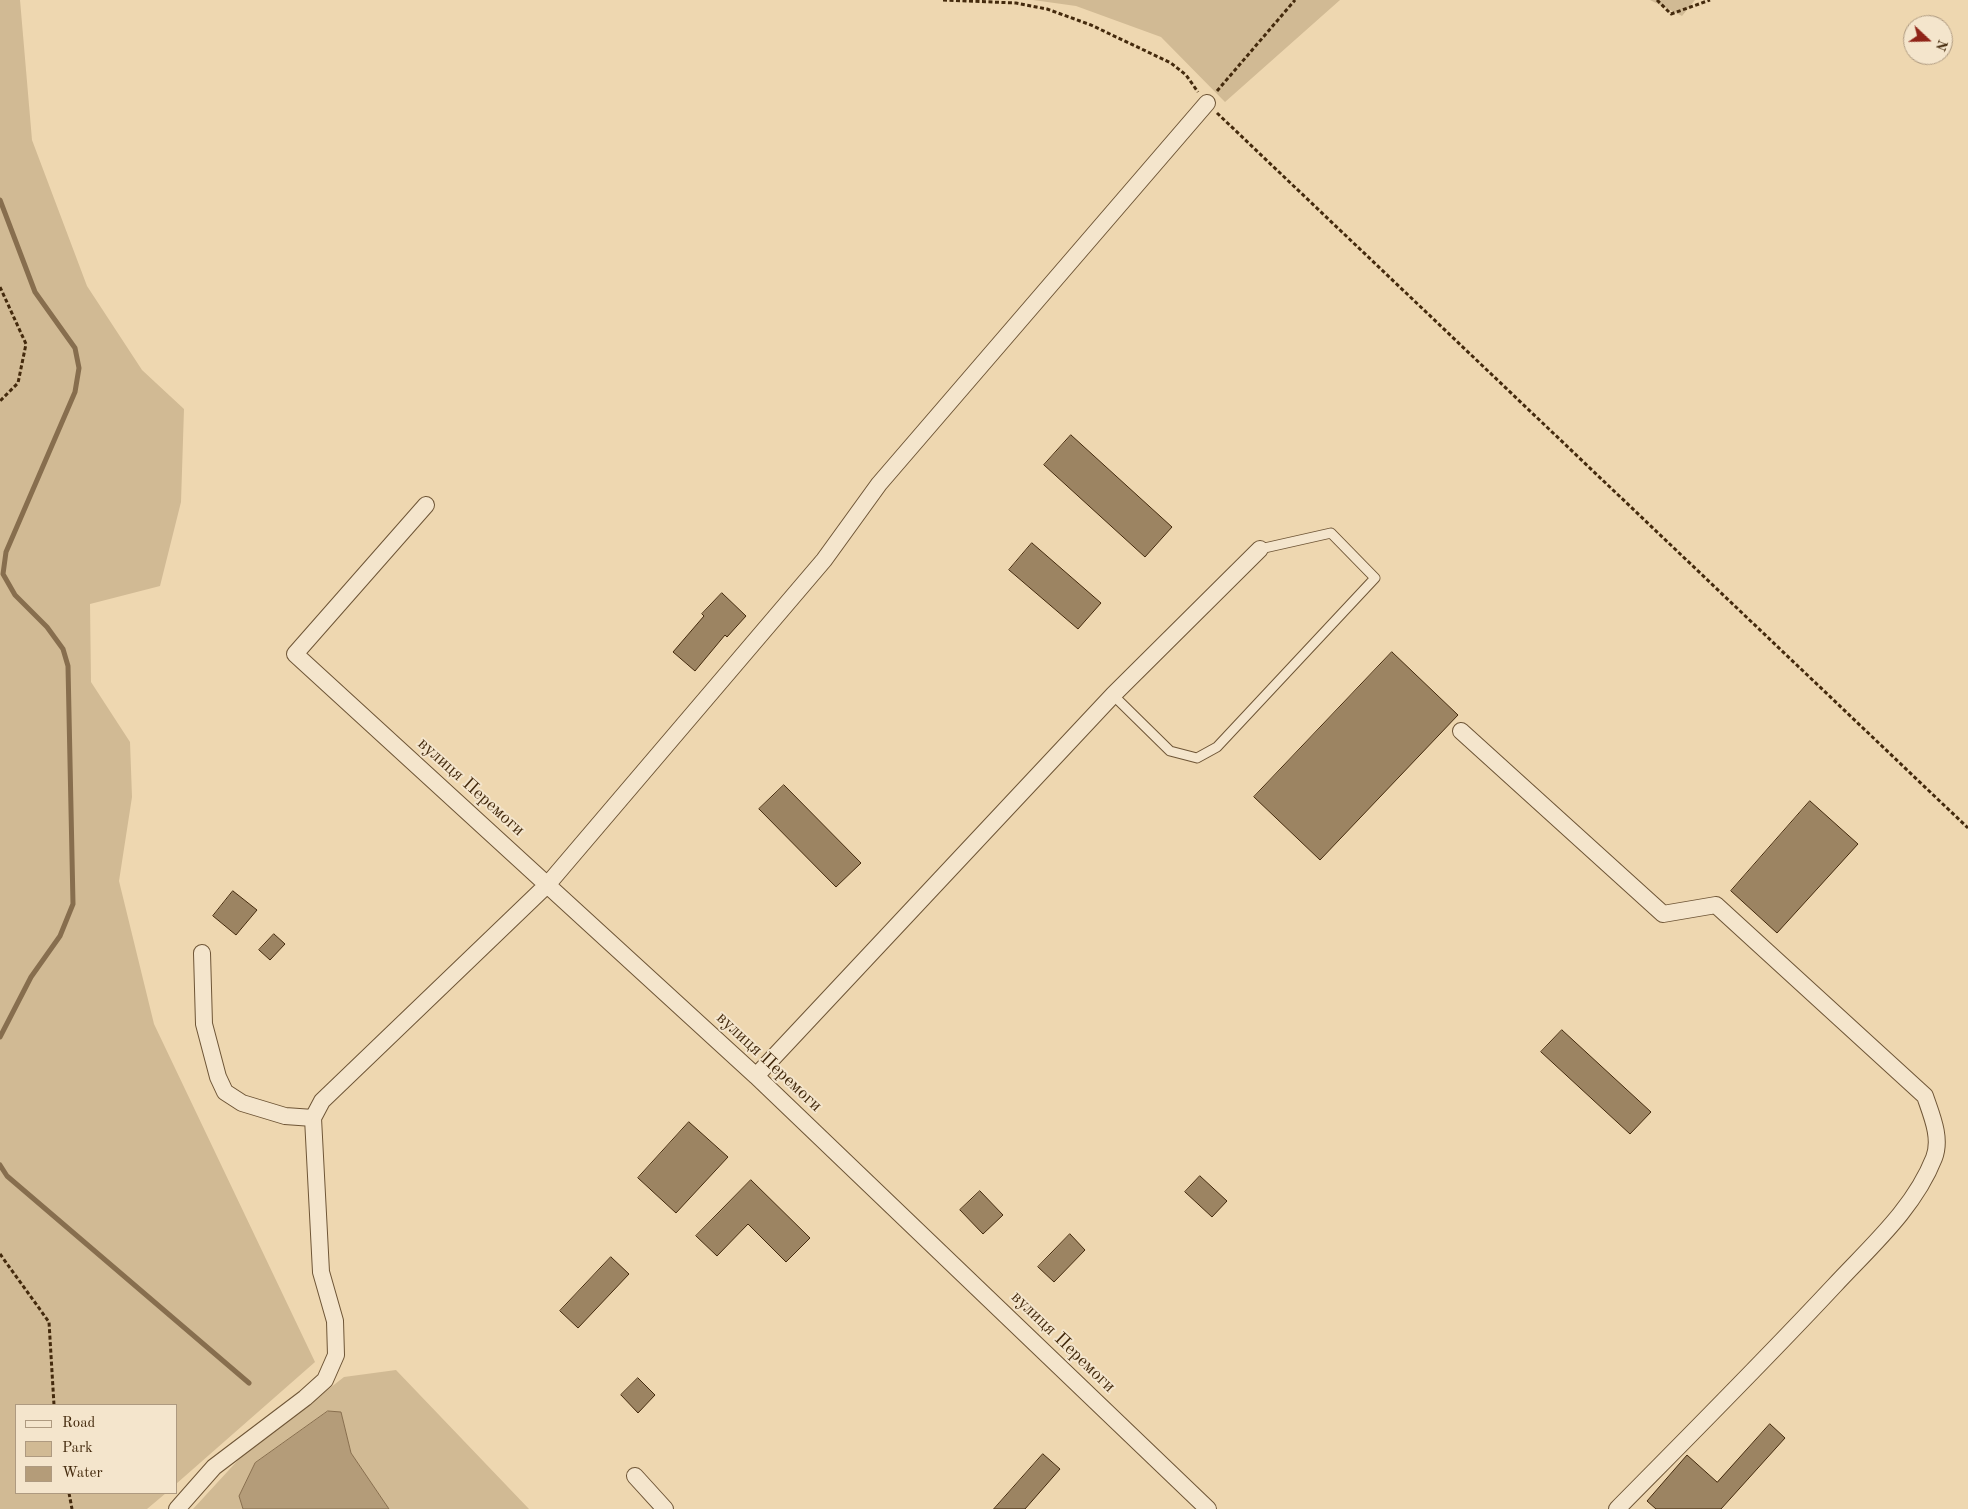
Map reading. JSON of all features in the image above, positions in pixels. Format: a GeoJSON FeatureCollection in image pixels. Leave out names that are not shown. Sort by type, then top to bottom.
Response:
{"type":"FeatureCollection","features":[{"type":"Feature","properties":{"kind":"street"},"geometry":{"type":"LineString","coordinates":[[177,1509],[214,1467],[305,1398],[325,1380],[336,1355],[335,1321],[321,1272],[313,1118],[322,1101],[548,884],[824,560],[879,484],[1207,103]]}},
{"type":"Feature","properties":{"kind":"street","name":"вулиця Перемоги"},"geometry":{"type":"LineString","coordinates":[[426,505],[295,654],[756,1076],[1208,1509]]}},
{"type":"Feature","properties":{"kind":"street"},"geometry":{"type":"LineString","coordinates":[[756,1076],[1113,695],[1260,549]]}},
{"type":"Feature","properties":{"kind":"street"},"geometry":{"type":"LineString","coordinates":[[1461,731],[1663,914],[1716,905],[1925,1096],[1936,1126],[1935,1156],[1918,1192],[1895,1220],[1759,1366],[1617,1509]]}},
{"type":"Feature","properties":{"kind":"street"},"geometry":{"type":"LineString","coordinates":[[202,953],[204,1024],[218,1077],[225,1092],[242,1103],[285,1116],[313,1118]]}},
{"type":"Feature","properties":{"kind":"street"},"geometry":{"type":"LineString","coordinates":[[635,1476],[665,1509]]}},
{"type":"Feature","properties":{"kind":"lane"},"geometry":{"type":"LineString","coordinates":[[1113,695],[1170,751],[1197,758],[1218,747],[1375,578],[1331,533],[1260,549]]}},
{"type":"Feature","properties":{"kind":"path"},"geometry":{"type":"LineString","coordinates":[[943,0],[1016,3],[1047,9],[1091,25],[1171,63],[1186,76],[1207,103],[1968,828]]}},
{"type":"Feature","properties":{"kind":"path"},"geometry":{"type":"LineString","coordinates":[[1207,103],[1295,0]]}},
{"type":"Feature","properties":{"kind":"path"},"geometry":{"type":"LineString","coordinates":[[1657,0],[1671,14],[1710,0]]}},
{"type":"Feature","properties":{"kind":"path"},"geometry":{"type":"LineString","coordinates":[[0,286],[26,344],[18,383],[0,401]]}},
{"type":"Feature","properties":{"kind":"path"},"geometry":{"type":"LineString","coordinates":[[0,1254],[49,1322],[54,1404]]}},
{"type":"Feature","properties":{"kind":"path"},"geometry":{"type":"LineString","coordinates":[[69,1494],[72,1509]]}},
{"type":"Feature","properties":{"kind":"green space"},"geometry":{"type":"Polygon","coordinates":[[[0,0],[20,0],[32,140],[87,286],[142,370],[184,409],[181,502],[160,586],[90,604],[91,682],[130,742],[132,797],[119,881],[154,1024],[315,1362],[178,1482],[178,1404],[15,1404],[15,1494],[165,1494],[147,1509],[0,1509],[0,0]]]}},
{"type":"Feature","properties":{"kind":"green space"},"geometry":{"type":"Polygon","coordinates":[[[1033,0],[1340,0],[1225,102],[1161,37],[1076,6],[1033,0]]]}},
{"type":"Feature","properties":{"kind":"green space"},"geometry":{"type":"Polygon","coordinates":[[[1650,0],[1695,0],[1682,16],[1650,0]]]}},
{"type":"Feature","properties":{"kind":"green space"},"geometry":{"type":"Polygon","coordinates":[[[396,1370],[529,1509],[389,1509],[351,1453],[341,1412],[328,1411],[255,1463],[239,1496],[243,1509],[193,1509],[239,1459],[344,1377],[396,1370]]]}},
{"type":"Feature","properties":{"kind":"water"},"geometry":{"type":"Polygon","coordinates":[[[328,1411],[341,1412],[351,1453],[389,1509],[243,1509],[239,1496],[255,1463],[328,1411]]]}},
{"type":"Feature","properties":{"kind":"building"},"geometry":{"type":"Polygon","coordinates":[[[1071,435],[1172,527],[1145,557],[1044,465],[1071,435]]]}},
{"type":"Feature","properties":{"kind":"building"},"geometry":{"type":"Polygon","coordinates":[[[1032,543],[1101,603],[1078,629],[1009,570],[1032,543]]]}},
{"type":"Feature","properties":{"kind":"building"},"geometry":{"type":"Polygon","coordinates":[[[722,593],[746,616],[727,637],[725,635],[695,671],[673,652],[704,616],[702,614],[722,593]]]}},
{"type":"Feature","properties":{"kind":"building"},"geometry":{"type":"Polygon","coordinates":[[[1392,652],[1458,715],[1320,860],[1254,797],[1392,652]]]}},
{"type":"Feature","properties":{"kind":"building"},"geometry":{"type":"Polygon","coordinates":[[[784,785],[861,863],[836,887],[759,809],[784,785]]]}},
{"type":"Feature","properties":{"kind":"building"},"geometry":{"type":"Polygon","coordinates":[[[1810,801],[1858,844],[1777,933],[1731,891],[1810,801]]]}},
{"type":"Feature","properties":{"kind":"building"},"geometry":{"type":"Polygon","coordinates":[[[233,891],[257,910],[236,935],[213,916],[233,891]]]}},
{"type":"Feature","properties":{"kind":"building"},"geometry":{"type":"Polygon","coordinates":[[[274,934],[285,944],[270,960],[259,950],[274,934]]]}},
{"type":"Feature","properties":{"kind":"building"},"geometry":{"type":"Polygon","coordinates":[[[1562,1030],[1651,1112],[1630,1134],[1541,1052],[1562,1030]]]}},
{"type":"Feature","properties":{"kind":"building"},"geometry":{"type":"Polygon","coordinates":[[[689,1122],[728,1157],[676,1213],[638,1178],[689,1122]]]}},
{"type":"Feature","properties":{"kind":"building"},"geometry":{"type":"Polygon","coordinates":[[[1200,1176],[1227,1201],[1212,1217],[1185,1192],[1200,1176]]]}},
{"type":"Feature","properties":{"kind":"building"},"geometry":{"type":"Polygon","coordinates":[[[751,1180],[810,1238],[786,1262],[748,1224],[717,1256],[696,1236],[751,1180]]]}},
{"type":"Feature","properties":{"kind":"building"},"geometry":{"type":"Polygon","coordinates":[[[980,1191],[1003,1215],[983,1234],[960,1210],[980,1191]]]}},
{"type":"Feature","properties":{"kind":"building"},"geometry":{"type":"Polygon","coordinates":[[[1070,1234],[1085,1250],[1054,1282],[1038,1267],[1070,1234]]]}},
{"type":"Feature","properties":{"kind":"building"},"geometry":{"type":"Polygon","coordinates":[[[611,1257],[629,1274],[578,1328],[560,1311],[611,1257]]]}},
{"type":"Feature","properties":{"kind":"building"},"geometry":{"type":"Polygon","coordinates":[[[638,1378],[655,1395],[638,1413],[621,1395],[638,1378]]]}},
{"type":"Feature","properties":{"kind":"building"},"geometry":{"type":"Polygon","coordinates":[[[1770,1424],[1785,1438],[1721,1509],[1656,1509],[1647,1501],[1687,1455],[1717,1482],[1770,1424]]]}},
{"type":"Feature","properties":{"kind":"building"},"geometry":{"type":"Polygon","coordinates":[[[1043,1454],[1060,1469],[1025,1509],[994,1509],[1043,1454]]]}},
{"type":"Feature","properties":{"kind":"waterway"},"geometry":{"type":"LineString","coordinates":[[0,200],[35,292],[75,348],[79,368],[75,392],[6,552],[3,574],[15,595],[47,627],[63,649],[68,666],[73,904],[60,936],[31,977],[0,1037]]}},
{"type":"Feature","properties":{"kind":"waterway"},"geometry":{"type":"LineString","coordinates":[[0,1165],[7,1176],[249,1383]]}}]}
